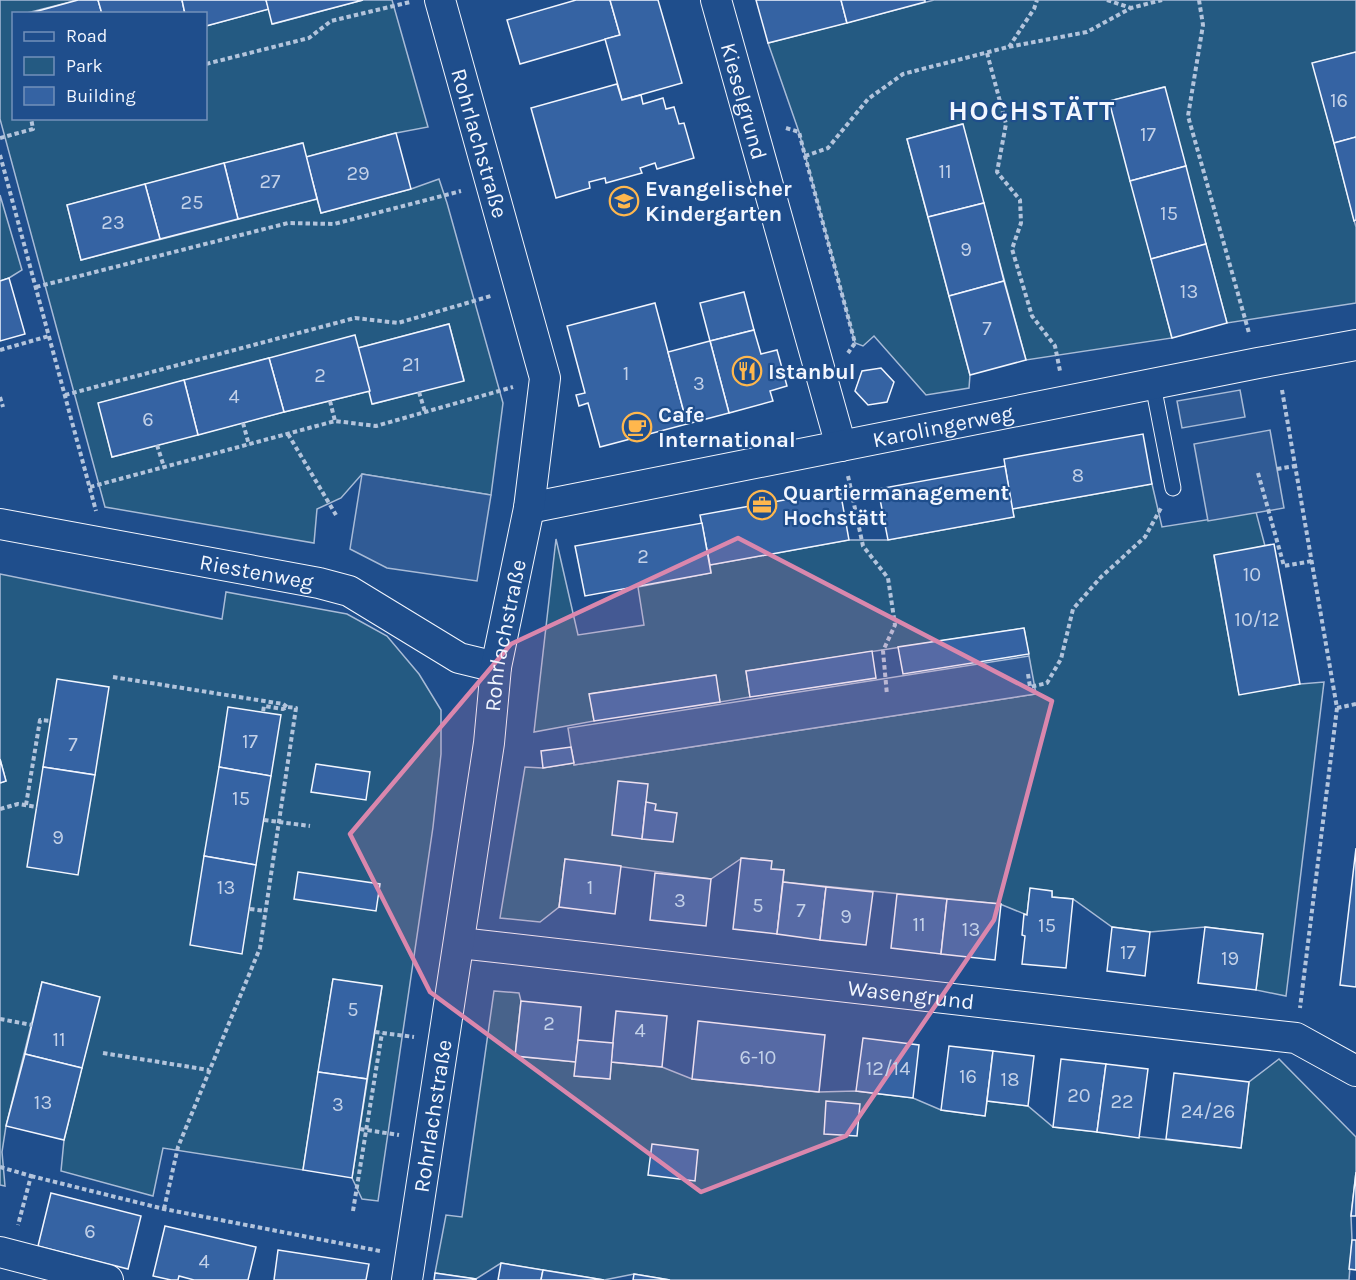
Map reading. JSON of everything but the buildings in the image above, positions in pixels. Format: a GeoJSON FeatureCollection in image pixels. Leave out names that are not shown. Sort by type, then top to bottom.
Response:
{"type":"FeatureCollection","features":[{"type":"Feature","properties":{"kind":"street","name":"Rohrlachstraße"},"geometry":{"type":"LineString","coordinates":[[409,1268],[489,743],[496,667],[529,508],[545,378],[440,0]]}},
{"type":"Feature","properties":{"kind":"street","name":"Kieselgrund"},"geometry":{"type":"LineString","coordinates":[[716,0],[841,446]]}},
{"type":"Feature","properties":{"kind":"street","name":"Karolingerweg"},"geometry":{"type":"LineString","coordinates":[[529,508],[1356,345]]}},
{"type":"Feature","properties":{"kind":"street","name":"Riestenweg"},"geometry":{"type":"LineString","coordinates":[[0,524],[319,583],[349,591],[459,658],[496,667]]}},
{"type":"Feature","properties":{"kind":"street","name":"Wasengrund"},"geometry":{"type":"LineString","coordinates":[[460,943],[1296,1038],[1356,1071]]}},
{"type":"Feature","properties":{"kind":"street"},"geometry":{"type":"LineString","coordinates":[[5,1254],[108,1280]]}},
{"type":"Feature","properties":{"kind":"lane"},"geometry":{"type":"LineString","coordinates":[[1153,385],[1173,488]]}},
{"type":"Feature","properties":{"kind":"path"},"geometry":{"type":"LineString","coordinates":[[207,64],[309,38],[331,21],[417,0]]}},
{"type":"Feature","properties":{"kind":"path"},"geometry":{"type":"LineString","coordinates":[[1008,47],[1034,9],[1037,0]]}},
{"type":"Feature","properties":{"kind":"path"},"geometry":{"type":"LineString","coordinates":[[1107,0],[1131,8]]}},
{"type":"Feature","properties":{"kind":"path"},"geometry":{"type":"LineString","coordinates":[[806,156],[828,148],[868,99],[903,74],[1008,47],[1087,32],[1131,8],[1162,0]]}},
{"type":"Feature","properties":{"kind":"path"},"geometry":{"type":"LineString","coordinates":[[1199,0],[1203,25],[1188,116],[1267,361],[1295,466],[1337,708],[1296,1038]]}},
{"type":"Feature","properties":{"kind":"path"},"geometry":{"type":"LineString","coordinates":[[987,53],[1006,124],[997,172],[1020,200],[1021,223],[1012,249],[1032,316],[1055,346],[1068,401]]}},
{"type":"Feature","properties":{"kind":"path"},"geometry":{"type":"LineString","coordinates":[[748,116],[799,132],[806,156],[855,343],[825,389]]}},
{"type":"Feature","properties":{"kind":"path"},"geometry":{"type":"LineString","coordinates":[[0,138],[33,129],[31,120]]}},
{"type":"Feature","properties":{"kind":"path"},"geometry":{"type":"LineString","coordinates":[[0,155],[105,544]]}},
{"type":"Feature","properties":{"kind":"path"},"geometry":{"type":"LineString","coordinates":[[36,287],[288,223],[334,224],[491,183]]}},
{"type":"Feature","properties":{"kind":"path"},"geometry":{"type":"LineString","coordinates":[[65,395],[355,318],[398,323],[520,288]]}},
{"type":"Feature","properties":{"kind":"path"},"geometry":{"type":"LineString","coordinates":[[0,350],[49,336]]}},
{"type":"Feature","properties":{"kind":"path"},"geometry":{"type":"LineString","coordinates":[[90,487],[335,421],[376,426],[545,378]]}},
{"type":"Feature","properties":{"kind":"path"},"geometry":{"type":"LineString","coordinates":[[419,392],[425,412]]}},
{"type":"Feature","properties":{"kind":"path"},"geometry":{"type":"LineString","coordinates":[[0,397],[3,407]]}},
{"type":"Feature","properties":{"kind":"path"},"geometry":{"type":"LineString","coordinates":[[330,401],[335,421]]}},
{"type":"Feature","properties":{"kind":"path"},"geometry":{"type":"LineString","coordinates":[[243,423],[249,445]]}},
{"type":"Feature","properties":{"kind":"path"},"geometry":{"type":"LineString","coordinates":[[288,434],[336,515]]}},
{"type":"Feature","properties":{"kind":"path"},"geometry":{"type":"LineString","coordinates":[[158,446],[164,467]]}},
{"type":"Feature","properties":{"kind":"path"},"geometry":{"type":"LineString","coordinates":[[841,446],[863,546],[888,578],[895,625],[883,651],[887,695]]}},
{"type":"Feature","properties":{"kind":"path"},"geometry":{"type":"LineString","coordinates":[[1277,469],[1295,466]]}},
{"type":"Feature","properties":{"kind":"path"},"geometry":{"type":"LineString","coordinates":[[1257,473],[1284,566],[1312,561]]}},
{"type":"Feature","properties":{"kind":"path"},"geometry":{"type":"LineString","coordinates":[[1028,674],[1030,687],[1047,683],[1061,659],[1073,609],[1101,577],[1145,537],[1173,488]]}},
{"type":"Feature","properties":{"kind":"path"},"geometry":{"type":"LineString","coordinates":[[113,677],[283,704],[287,707]]}},
{"type":"Feature","properties":{"kind":"path"},"geometry":{"type":"LineString","coordinates":[[1337,708],[1356,704]]}},
{"type":"Feature","properties":{"kind":"path"},"geometry":{"type":"LineString","coordinates":[[164,1209],[178,1147],[260,948],[296,708],[283,709],[264,706],[263,712]]}},
{"type":"Feature","properties":{"kind":"path"},"geometry":{"type":"LineString","coordinates":[[26,805],[40,720],[51,721]]}},
{"type":"Feature","properties":{"kind":"path"},"geometry":{"type":"LineString","coordinates":[[0,809],[18,804],[37,807]]}},
{"type":"Feature","properties":{"kind":"path"},"geometry":{"type":"LineString","coordinates":[[264,820],[310,826]]}},
{"type":"Feature","properties":{"kind":"path"},"geometry":{"type":"LineString","coordinates":[[250,909],[265,911]]}},
{"type":"Feature","properties":{"kind":"path"},"geometry":{"type":"LineString","coordinates":[[0,1019],[32,1025]]}},
{"type":"Feature","properties":{"kind":"path"},"geometry":{"type":"LineString","coordinates":[[353,1211],[382,1033]]}},
{"type":"Feature","properties":{"kind":"path"},"geometry":{"type":"LineString","coordinates":[[103,1053],[209,1071]]}},
{"type":"Feature","properties":{"kind":"path"},"geometry":{"type":"LineString","coordinates":[[0,1167],[409,1268]]}},
{"type":"Feature","properties":{"kind":"path"},"geometry":{"type":"LineString","coordinates":[[5,1254],[31,1176]]}},
{"type":"Feature","properties":{"kind":"highlighted area"},"geometry":{"type":"Polygon","coordinates":[[[738,538],[1052,701],[994,920],[846,1136],[701,1192],[430,992],[350,834],[511,644],[738,538]]]}},
{"type":"Feature","properties":{"kind":"green space"},"geometry":{"type":"Polygon","coordinates":[[[0,0],[78,0],[31,12],[12,12],[12,120],[207,120],[207,26],[269,9],[273,24],[363,0],[392,0],[428,127],[396,133],[306,157],[302,143],[67,205],[81,260],[317,199],[321,213],[411,189],[439,179],[503,403],[491,495],[362,474],[341,498],[317,509],[314,543],[105,507],[0,119],[0,0]],[[449,324],[358,348],[269,358],[99,403],[112,457],[370,391],[373,404],[464,380],[449,324]]]}},
{"type":"Feature","properties":{"kind":"green space"},"geometry":{"type":"Polygon","coordinates":[[[934,0],[1356,0],[1356,52],[1313,63],[1356,227],[1356,303],[1227,323],[1164,87],[1110,101],[1172,338],[1026,360],[962,124],[907,139],[970,375],[969,388],[926,395],[874,336],[863,346],[855,343],[799,132],[768,43],[934,0]]]}},
{"type":"Feature","properties":{"kind":"green space"},"geometry":{"type":"Polygon","coordinates":[[[0,195],[22,270],[0,281],[0,195]]]}},
{"type":"Feature","properties":{"kind":"green space"},"geometry":{"type":"Polygon","coordinates":[[[1152,484],[1162,527],[1256,512],[1265,546],[1214,556],[1239,694],[1324,682],[1286,996],[1256,990],[1262,934],[1205,927],[1150,932],[1112,927],[1073,899],[1052,897],[1052,891],[1030,889],[1027,915],[1000,904],[783,882],[784,870],[771,869],[771,861],[742,858],[711,879],[565,859],[559,907],[540,922],[500,918],[525,767],[543,768],[574,763],[574,765],[1035,694],[1024,628],[746,671],[750,697],[720,702],[715,675],[590,694],[594,721],[534,732],[556,539],[578,635],[644,625],[638,587],[711,573],[710,565],[849,540],[888,540],[1014,517],[1012,509],[1152,484]]]}},
{"type":"Feature","properties":{"kind":"green space"},"geometry":{"type":"Polygon","coordinates":[[[0,574],[222,619],[226,592],[347,614],[387,636],[419,674],[441,710],[441,754],[433,827],[378,1201],[362,1199],[352,1178],[382,987],[333,979],[303,1170],[163,1148],[153,1196],[61,1171],[64,1140],[99,997],[42,982],[6,1126],[2,1152],[5,1186],[0,1185],[0,783],[6,781],[0,759],[0,574]]]}},
{"type":"Feature","properties":{"kind":"green space"},"geometry":{"type":"Polygon","coordinates":[[[494,991],[519,993],[521,1001],[515,1056],[576,1062],[575,1076],[610,1079],[611,1062],[662,1067],[692,1079],[818,1092],[856,1091],[913,1098],[941,1110],[985,1116],[987,1101],[1028,1106],[1053,1127],[1241,1148],[1249,1082],[1279,1059],[1356,1137],[1349,1280],[670,1280],[634,1274],[604,1280],[501,1263],[476,1279],[435,1273],[446,1215],[462,1217],[494,991]]]}},
{"type":"Feature","properties":{"kind":"shaded area"},"geometry":{"type":"Polygon","coordinates":[[[1240,390],[1245,417],[1182,428],[1177,401],[1240,390]]]}},
{"type":"Feature","properties":{"kind":"shaded area"},"geometry":{"type":"Polygon","coordinates":[[[1270,430],[1284,508],[1208,521],[1194,444],[1270,430]]]}},
{"type":"Feature","properties":{"kind":"shaded area"},"geometry":{"type":"Polygon","coordinates":[[[362,474],[491,495],[477,581],[387,568],[350,549],[362,474]]]}},
{"type":"Feature","properties":{"kind":"shaded area"},"geometry":{"type":"Polygon","coordinates":[[[1029,656],[1036,694],[574,765],[568,728],[1029,656]]]}},
{"type":"Feature","properties":{"kind":"place","name":"Evangelischer Kindergarten"},"geometry":{"type":"Point","coordinates":[624,201]}},
{"type":"Feature","properties":{"kind":"place","name":"Istanbul"},"geometry":{"type":"Point","coordinates":[747,371]}},
{"type":"Feature","properties":{"kind":"place","name":"Cafe International"},"geometry":{"type":"Point","coordinates":[637,427]}},
{"type":"Feature","properties":{"kind":"place","name":"Quartiermanagement Hochstätt"},"geometry":{"type":"Point","coordinates":[762,505]}},
{"type":"Feature","properties":{"kind":"district","name":"HOCHSTÄTT"},"geometry":{"type":"Point","coordinates":[1032,110]}}]}
